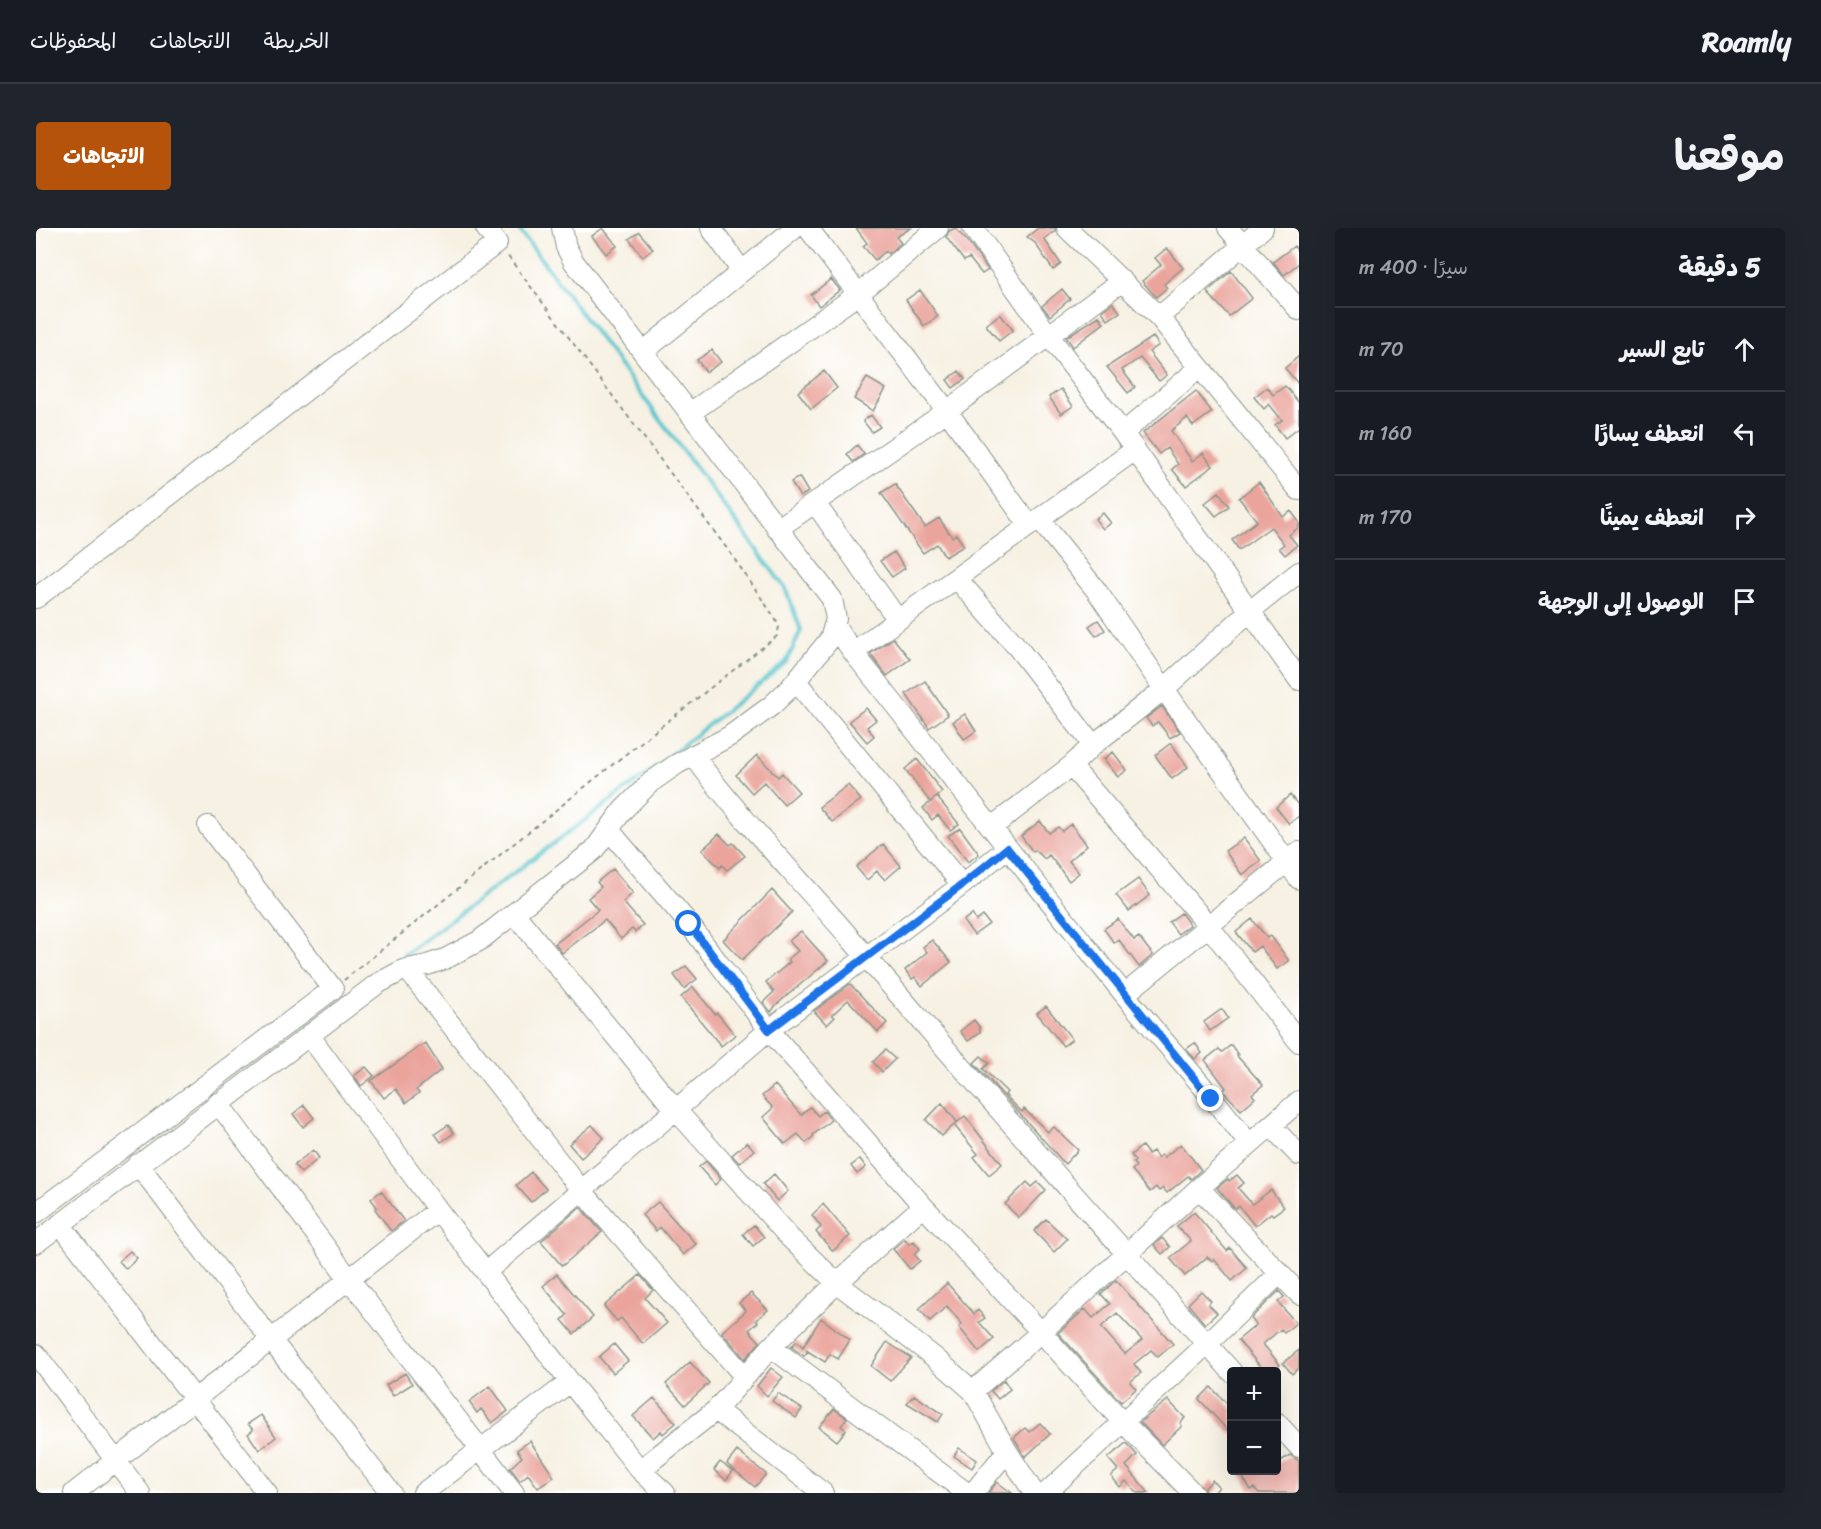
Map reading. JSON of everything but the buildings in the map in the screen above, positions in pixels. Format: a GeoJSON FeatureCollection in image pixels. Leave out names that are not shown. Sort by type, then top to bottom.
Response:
{"type":"FeatureCollection","features":[{"type":"Feature","properties":{"kind":"street"},"geometry":{"type":"LineString","coordinates":[[36,1243],[377,984],[407,969],[428,965],[462,950],[491,932],[594,850],[623,810],[651,782],[677,764],[730,736],[777,700],[796,681],[830,639],[835,626],[836,612],[832,599],[574,262],[566,247],[562,228]]}},
{"type":"Feature","properties":{"kind":"street"},"geometry":{"type":"LineString","coordinates":[[711,228],[741,270]]}},
{"type":"Feature","properties":{"kind":"street"},"geometry":{"type":"LineString","coordinates":[[643,352],[795,228]]}},
{"type":"Feature","properties":{"kind":"street"},"geometry":{"type":"LineString","coordinates":[[808,228],[1034,522],[1096,590],[1164,689],[1293,857],[1299,879]]}},
{"type":"Feature","properties":{"kind":"street"},"geometry":{"type":"LineString","coordinates":[[690,413],[857,294],[938,228]]}},
{"type":"Feature","properties":{"kind":"street"},"geometry":{"type":"LineString","coordinates":[[973,228],[1299,680]]}},
{"type":"Feature","properties":{"kind":"street"},"geometry":{"type":"LineString","coordinates":[[1067,228],[1159,317],[1299,489]]}},
{"type":"Feature","properties":{"kind":"street"},"geometry":{"type":"LineString","coordinates":[[1228,228],[1299,310]]}},
{"type":"Feature","properties":{"kind":"street"},"geometry":{"type":"LineString","coordinates":[[1159,317],[1263,228]]}},
{"type":"Feature","properties":{"kind":"street"},"geometry":{"type":"LineString","coordinates":[[36,598],[492,235]]}},
{"type":"Feature","properties":{"kind":"street"},"geometry":{"type":"LineString","coordinates":[[777,529],[947,411],[1122,281]]}},
{"type":"Feature","properties":{"kind":"street"},"geometry":{"type":"LineString","coordinates":[[1123,433],[1199,368]]}},
{"type":"Feature","properties":{"kind":"street"},"geometry":{"type":"LineString","coordinates":[[853,652],[1135,450]]}},
{"type":"Feature","properties":{"kind":"street"},"geometry":{"type":"LineString","coordinates":[[815,502],[898,620]]}},
{"type":"Feature","properties":{"kind":"street"},"geometry":{"type":"LineString","coordinates":[[992,827],[1071,766],[1093,745],[1164,689],[1250,611],[1299,572]]}},
{"type":"Feature","properties":{"kind":"street"},"geometry":{"type":"LineString","coordinates":[[957,579],[1018,648],[1093,745]]}},
{"type":"Feature","properties":{"kind":"street"},"geometry":{"type":"LineString","coordinates":[[835,626],[1007,848],[1249,1144]]}},
{"type":"Feature","properties":{"kind":"street"},"geometry":{"type":"LineString","coordinates":[[796,681],[962,885]]}},
{"type":"Feature","properties":{"kind":"street"},"geometry":{"type":"LineString","coordinates":[[693,755],[723,796],[746,819],[1125,1254],[1227,1367]]}},
{"type":"Feature","properties":{"kind":"street"},"geometry":{"type":"LineString","coordinates":[[1071,766],[1208,925],[1299,1042]]}},
{"type":"Feature","properties":{"kind":"street"},"geometry":{"type":"LineString","coordinates":[[36,1213],[333,989],[208,826]]}},
{"type":"Feature","properties":{"kind":"street"},"geometry":{"type":"LineString","coordinates":[[609,830],[689,924],[769,1030],[923,1206],[1122,1421],[1193,1493]]}},
{"type":"Feature","properties":{"kind":"street"},"geometry":{"type":"LineString","coordinates":[[487,1271],[769,1030],[962,885],[1007,848]]}},
{"type":"Feature","properties":{"kind":"street"},"geometry":{"type":"LineString","coordinates":[[1125,994],[1293,857]]}},
{"type":"Feature","properties":{"kind":"street"},"geometry":{"type":"LineString","coordinates":[[514,913],[676,1110],[790,1238],[837,1282],[973,1390],[1007,1451],[1034,1493]]}},
{"type":"Feature","properties":{"kind":"street"},"geometry":{"type":"LineString","coordinates":[[407,969],[582,1191],[745,1377]]}},
{"type":"Feature","properties":{"kind":"street"},"geometry":{"type":"LineString","coordinates":[[309,1035],[438,1210],[570,1382],[640,1470],[665,1493]]}},
{"type":"Feature","properties":{"kind":"street"},"geometry":{"type":"LineString","coordinates":[[973,1390],[1299,1101]]}},
{"type":"Feature","properties":{"kind":"street"},"geometry":{"type":"LineString","coordinates":[[218,1103],[350,1280],[514,1493]]}},
{"type":"Feature","properties":{"kind":"street"},"geometry":{"type":"LineString","coordinates":[[1272,1126],[1299,1155]]}},
{"type":"Feature","properties":{"kind":"street"},"geometry":{"type":"LineString","coordinates":[[138,1164],[391,1493]]}},
{"type":"Feature","properties":{"kind":"street"},"geometry":{"type":"LineString","coordinates":[[1199,1188],[1299,1294]]}},
{"type":"Feature","properties":{"kind":"street"},"geometry":{"type":"LineString","coordinates":[[640,1470],[716,1410],[771,1347],[837,1282],[923,1206]]}},
{"type":"Feature","properties":{"kind":"street"},"geometry":{"type":"LineString","coordinates":[[74,1493],[438,1210]]}},
{"type":"Feature","properties":{"kind":"street"},"geometry":{"type":"LineString","coordinates":[[60,1224],[267,1493]]}},
{"type":"Feature","properties":{"kind":"street"},"geometry":{"type":"LineString","coordinates":[[1046,1493],[1279,1274]]}},
{"type":"Feature","properties":{"kind":"street"},"geometry":{"type":"LineString","coordinates":[[771,1347],[967,1493]]}},
{"type":"Feature","properties":{"kind":"street"},"geometry":{"type":"LineString","coordinates":[[36,1354],[140,1493]]}},
{"type":"Feature","properties":{"kind":"street"},"geometry":{"type":"LineString","coordinates":[[423,1493],[570,1382]]}},
{"type":"Feature","properties":{"kind":"street"},"geometry":{"type":"LineString","coordinates":[[716,1410],[823,1493]]}},
{"type":"Feature","properties":{"kind":"street"},"geometry":{"type":"LineString","coordinates":[[1281,1427],[1299,1447]]}},
{"type":"Feature","properties":{"kind":"street"},"geometry":{"type":"LineString","coordinates":[[973,1493],[1007,1451]]}},
{"type":"Feature","properties":{"kind":"path"},"geometry":{"type":"LineString","coordinates":[[333,989],[621,757],[777,636],[779,627],[731,554],[492,235]]}},
{"type":"Feature","properties":{"kind":"waterway"},"geometry":{"type":"LineString","coordinates":[[385,969],[643,777],[772,674],[787,661],[801,630],[785,588],[518,228]]}},
{"type":"Feature","properties":{"kind":"route"},"geometry":{"type":"LineString","coordinates":[[689,924],[769,1030],[893,938],[1007,848],[1211,1099]]}}]}
